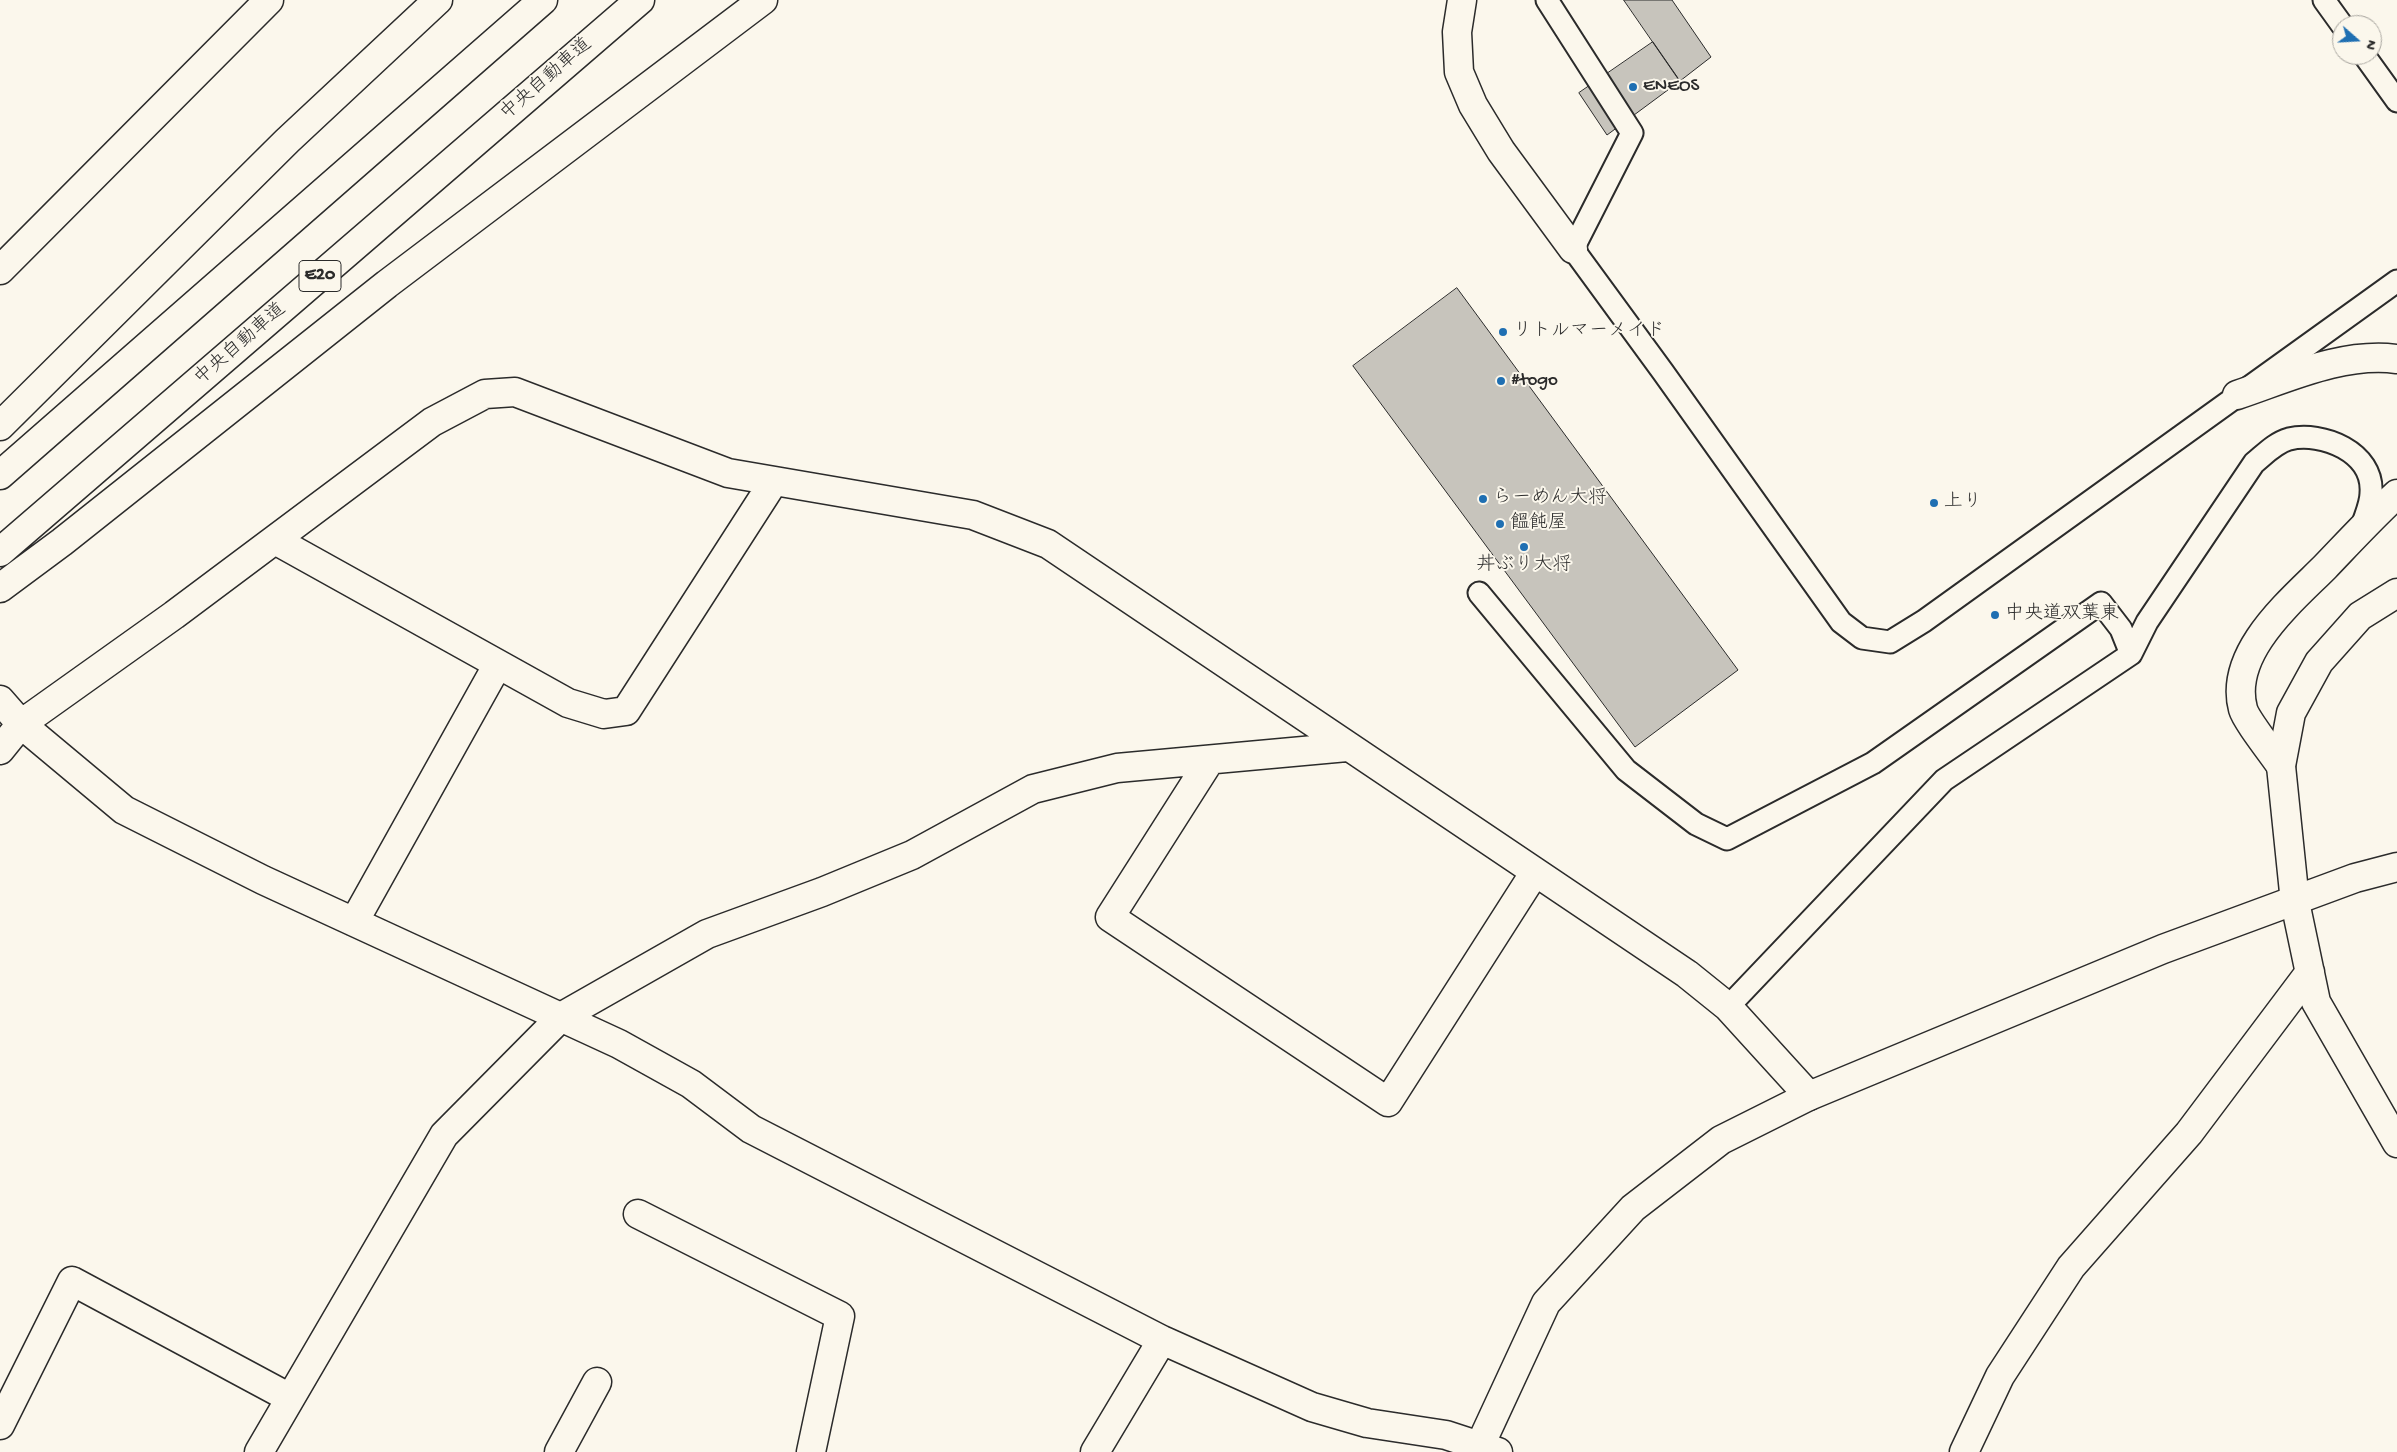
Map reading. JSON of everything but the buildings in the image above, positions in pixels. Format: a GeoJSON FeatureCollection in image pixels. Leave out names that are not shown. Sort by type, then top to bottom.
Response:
{"type":"FeatureCollection","features":[{"type":"Feature","properties":{"kind":"main road"},"geometry":{"type":"LineString","coordinates":[[0,270],[269,0]]}},
{"type":"Feature","properties":{"kind":"main road"},"geometry":{"type":"LineString","coordinates":[[0,426],[286,141],[438,0]]}},
{"type":"Feature","properties":{"kind":"main road"},"geometry":{"type":"LineString","coordinates":[[0,475],[543,0]]}},
{"type":"Feature","properties":{"kind":"main road","name":"中央自動車道"},"geometry":{"type":"LineString","coordinates":[[0,552],[640,0]]}},
{"type":"Feature","properties":{"kind":"main road"},"geometry":{"type":"LineString","coordinates":[[0,588],[62,542],[387,284],[763,0]]}},
{"type":"Feature","properties":{"kind":"main road"},"geometry":{"type":"LineString","coordinates":[[1462,0],[1457,32],[1459,72],[1473,105],[1501,151],[1573,249]]}},
{"type":"Feature","properties":{"kind":"main road"},"geometry":{"type":"LineString","coordinates":[[2237,395],[2346,360],[2383,358],[2397,360]]}},
{"type":"Feature","properties":{"kind":"main road"},"geometry":{"type":"LineString","coordinates":[[0,750],[21,724],[274,540],[432,422],[485,394],[515,392],[728,473],[973,515],[1048,544],[1687,974],[1728,1007],[1808,1096]]}},
{"type":"Feature","properties":{"kind":"main road"},"geometry":{"type":"LineString","coordinates":[[274,540],[568,703],[604,714],[626,711],[774,481]]}},
{"type":"Feature","properties":{"kind":"main road"},"geometry":{"type":"LineString","coordinates":[[2281,766],[2243,710],[2240,682],[2252,651],[2269,624],[2362,527],[2397,494]]}},
{"type":"Feature","properties":{"kind":"main road"},"geometry":{"type":"LineString","coordinates":[[2397,593],[2360,616],[2318,662],[2291,713],[2281,766],[2295,902],[2316,1002],[2397,1143]]}},
{"type":"Feature","properties":{"kind":"main road"},"geometry":{"type":"LineString","coordinates":[[354,922],[498,664]]}},
{"type":"Feature","properties":{"kind":"main road"},"geometry":{"type":"LineString","coordinates":[[2,702],[21,724],[124,810],[263,880],[619,1044],[691,1084],[751,1129],[1162,1340],[1312,1407],[1367,1423],[1446,1435],[1485,1450],[1546,1303],[1633,1208],[1721,1140],[1808,1096],[2162,949],[2295,902],[2355,878],[2397,867]]}},
{"type":"Feature","properties":{"kind":"main road"},"geometry":{"type":"LineString","coordinates":[[259,1452],[444,1135],[561,1017],[707,934],[822,892],[912,855],[1033,788],[1117,768],[1347,747]]}},
{"type":"Feature","properties":{"kind":"main road"},"geometry":{"type":"LineString","coordinates":[[1210,760],[1110,917],[1388,1102],[1535,872]]}},
{"type":"Feature","properties":{"kind":"main road"},"geometry":{"type":"LineString","coordinates":[[1964,1452],[2000,1376],[2071,1267],[2188,1133],[2310,972]]}},
{"type":"Feature","properties":{"kind":"main road"},"geometry":{"type":"LineString","coordinates":[[638,1214],[840,1316],[811,1452]]}},
{"type":"Feature","properties":{"kind":"main road"},"geometry":{"type":"LineString","coordinates":[[0,1425],[72,1281],[290,1398]]}},
{"type":"Feature","properties":{"kind":"main road"},"geometry":{"type":"LineString","coordinates":[[1094,1452],[1162,1340]]}},
{"type":"Feature","properties":{"kind":"main road"},"geometry":{"type":"LineString","coordinates":[[559,1452],[597,1382]]}},
{"type":"Feature","properties":{"kind":"lane"},"geometry":{"type":"LineString","coordinates":[[1547,0],[1632,133],[1573,249],[1842,622],[1862,638],[1890,642],[1924,621],[2397,281]]}},
{"type":"Feature","properties":{"kind":"lane"},"geometry":{"type":"LineString","coordinates":[[2324,0],[2335,15]]}},
{"type":"Feature","properties":{"kind":"lane"},"geometry":{"type":"LineString","coordinates":[[2371,65],[2397,101]]}},
{"type":"Feature","properties":{"kind":"lane"},"geometry":{"type":"LineString","coordinates":[[1728,1007],[1944,780],[2131,654],[2147,622],[2254,463],[2272,447],[2288,439],[2308,436],[2327,440],[2344,447],[2358,458],[2368,476],[2371,493],[2362,527]]}},
{"type":"Feature","properties":{"kind":"lane"},"geometry":{"type":"LineString","coordinates":[[1479,593],[1626,770],[1696,824],[1727,839],[1873,762],[2101,603],[2121,629],[2131,654]]}},
{"type":"Feature","properties":{"kind":"place","name":"ENEOS"},"geometry":{"type":"Point","coordinates":[1633,87]}},
{"type":"Feature","properties":{"kind":"place","name":"リトルマーメイド"},"geometry":{"type":"Point","coordinates":[1503,332]}},
{"type":"Feature","properties":{"kind":"place","name":"#togo"},"geometry":{"type":"Point","coordinates":[1501,381]}},
{"type":"Feature","properties":{"kind":"place","name":"らーめん大将"},"geometry":{"type":"Point","coordinates":[1483,499]}},
{"type":"Feature","properties":{"kind":"place","name":"上り"},"geometry":{"type":"Point","coordinates":[1934,503]}},
{"type":"Feature","properties":{"kind":"place","name":"饂飩屋"},"geometry":{"type":"Point","coordinates":[1500,524]}},
{"type":"Feature","properties":{"kind":"place","name":"丼ぶり大将"},"geometry":{"type":"Point","coordinates":[1524,547]}},
{"type":"Feature","properties":{"kind":"place","name":"中央道双葉東"},"geometry":{"type":"Point","coordinates":[1995,615]}}]}
